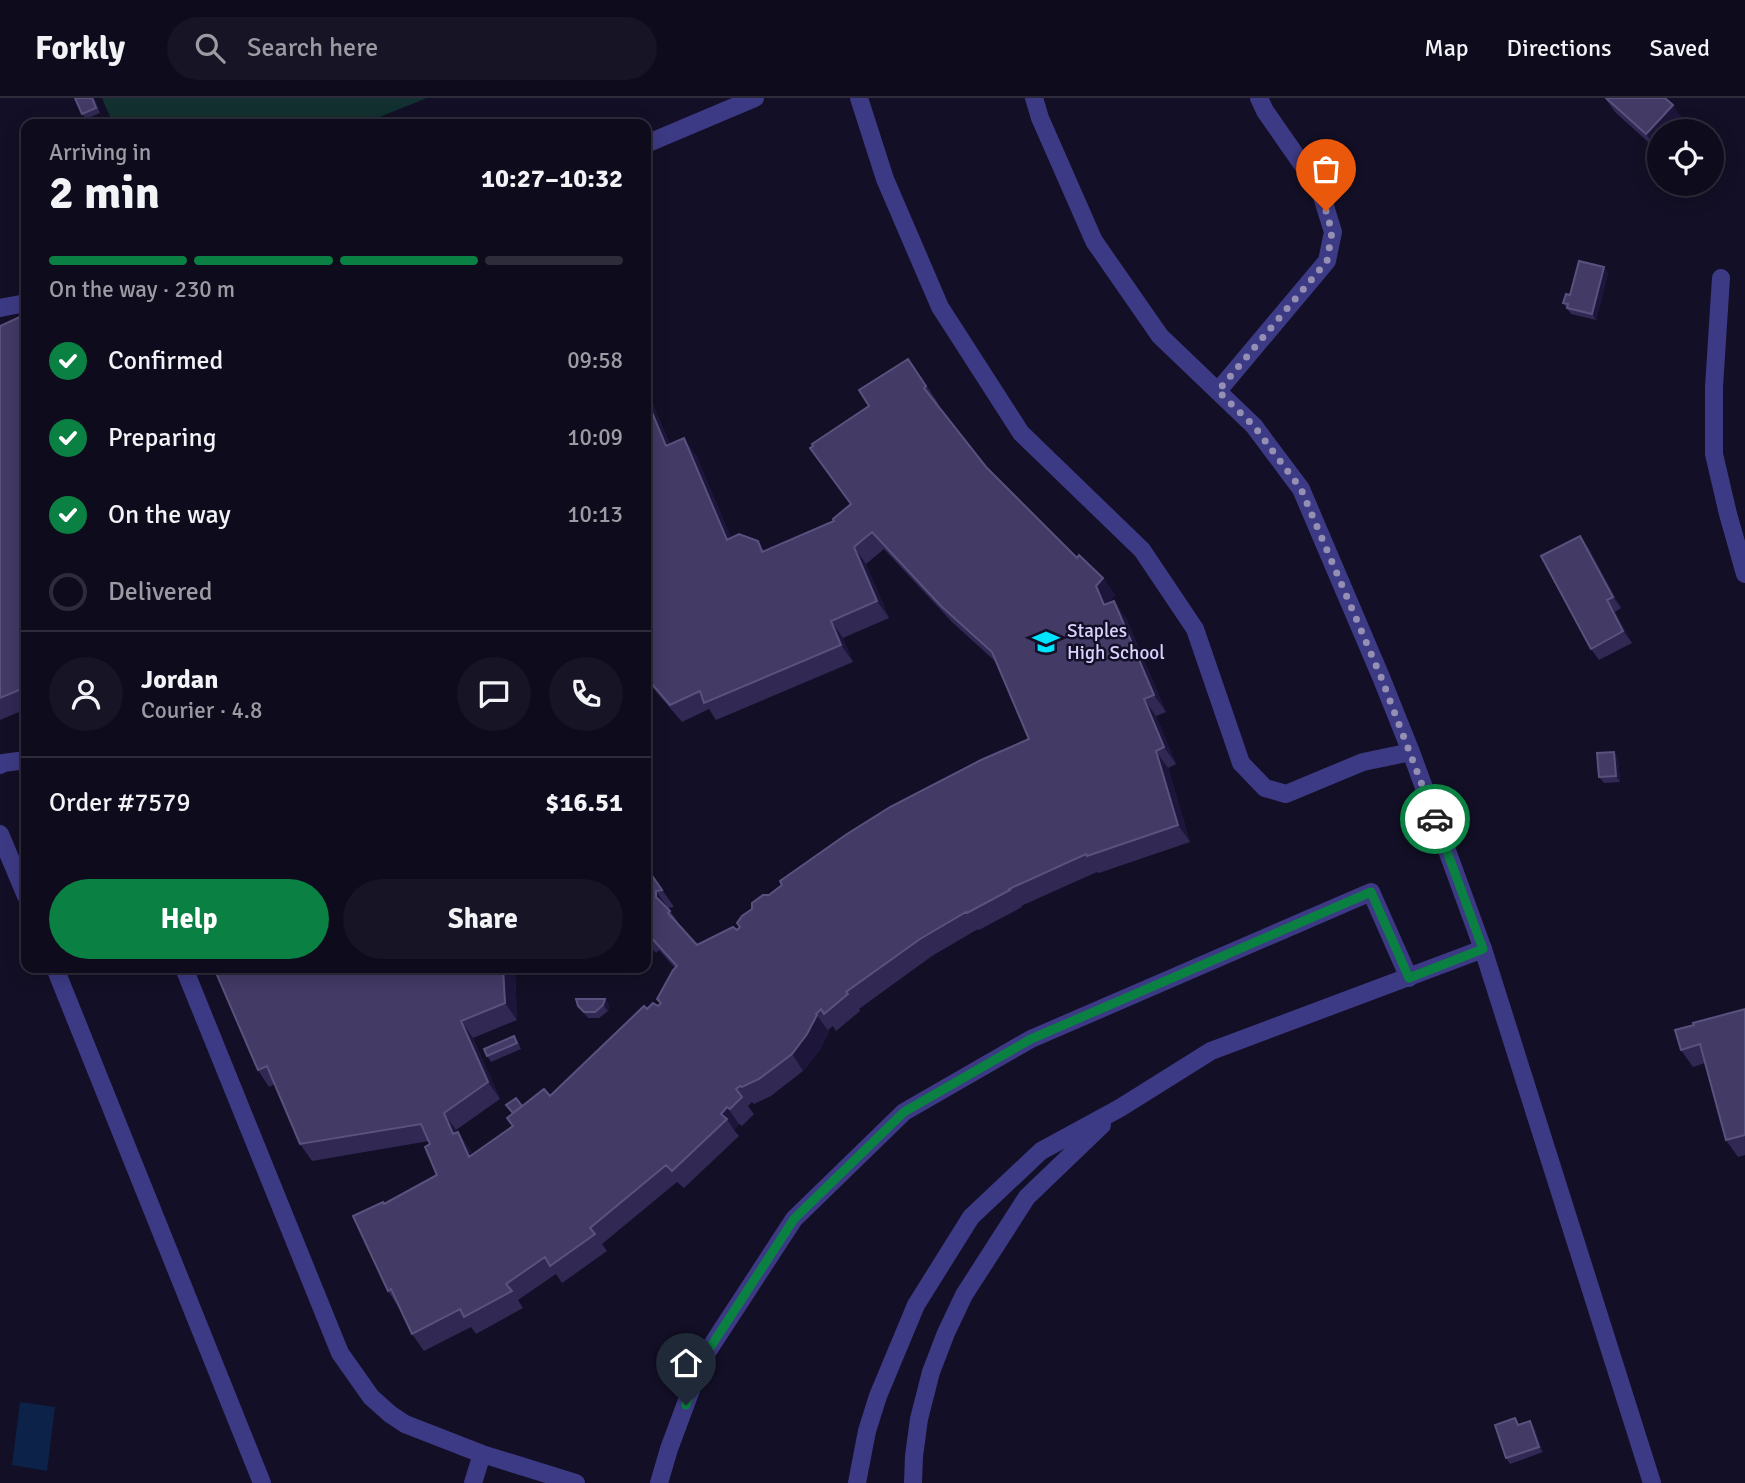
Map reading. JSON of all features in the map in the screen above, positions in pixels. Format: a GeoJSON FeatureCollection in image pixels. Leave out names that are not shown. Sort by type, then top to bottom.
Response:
{"type":"FeatureCollection","features":[{"type":"Feature","properties":{"kind":"lane"},"geometry":{"type":"LineString","coordinates":[[651,142],[755,98]]}},
{"type":"Feature","properties":{"kind":"lane"},"geometry":{"type":"LineString","coordinates":[[859,98],[885,179],[940,307],[1021,433],[1142,550],[1195,629],[1241,763],[1265,788],[1286,794],[1363,762],[1411,752]]}},
{"type":"Feature","properties":{"kind":"lane"},"geometry":{"type":"LineString","coordinates":[[1034,98],[1040,118],[1094,241],[1160,336],[1254,426],[1301,489],[1411,752],[1483,949],[1652,1483]]}},
{"type":"Feature","properties":{"kind":"lane"},"geometry":{"type":"LineString","coordinates":[[1218,391],[1327,261],[1332,232],[1320,190],[1265,111],[1259,98]]}},
{"type":"Feature","properties":{"kind":"lane"},"geometry":{"type":"LineString","coordinates":[[1721,278],[1714,387],[1714,454],[1745,574]]}},
{"type":"Feature","properties":{"kind":"lane"},"geometry":{"type":"LineString","coordinates":[[0,308],[21,304]]}},
{"type":"Feature","properties":{"kind":"lane"},"geometry":{"type":"LineString","coordinates":[[0,765],[21,761]]}},
{"type":"Feature","properties":{"kind":"lane"},"geometry":{"type":"LineString","coordinates":[[0,834],[21,884]]}},
{"type":"Feature","properties":{"kind":"lane"},"geometry":{"type":"LineString","coordinates":[[659,1483],[702,1360],[794,1219],[904,1112],[1031,1039],[1371,892],[1409,978]]}},
{"type":"Feature","properties":{"kind":"lane"},"geometry":{"type":"LineString","coordinates":[[857,1483],[867,1431],[878,1396],[916,1305],[971,1217],[1041,1151],[1120,1108],[1211,1051],[1483,949]]}},
{"type":"Feature","properties":{"kind":"lane"},"geometry":{"type":"LineString","coordinates":[[57,973],[262,1483]]}},
{"type":"Feature","properties":{"kind":"lane"},"geometry":{"type":"LineString","coordinates":[[186,973],[340,1353],[356,1378],[371,1397],[405,1424],[482,1454],[576,1483]]}},
{"type":"Feature","properties":{"kind":"lane"},"geometry":{"type":"LineString","coordinates":[[913,1483],[919,1419],[931,1372],[964,1295],[1027,1197],[1120,1108]]}},
{"type":"Feature","properties":{"kind":"lane"},"geometry":{"type":"LineString","coordinates":[[473,1483],[482,1454]]}},
{"type":"Feature","properties":{"kind":"green space"},"geometry":{"type":"Polygon","coordinates":[[[102,98],[427,98],[374,119],[111,119],[102,98]]]}},
{"type":"Feature","properties":{"kind":"water"},"geometry":{"type":"Polygon","coordinates":[[[20,1402],[55,1407],[47,1471],[12,1465],[20,1402]]]}},
{"type":"Feature","properties":{"kind":"building"},"geometry":{"type":"Polygon","coordinates":[[[75,98],[92,98],[96,108],[82,114],[75,98]]]}},
{"type":"Feature","properties":{"kind":"building"},"geometry":{"type":"Polygon","coordinates":[[[1606,98],[1665,98],[1673,105],[1660,119],[1647,119],[1646,134],[1606,98]]]}},
{"type":"Feature","properties":{"kind":"building"},"geometry":{"type":"Polygon","coordinates":[[[1579,261],[1604,267],[1592,314],[1567,308],[1568,304],[1563,303],[1566,294],[1570,295],[1579,261]]]}},
{"type":"Feature","properties":{"kind":"building"},"geometry":{"type":"Polygon","coordinates":[[[21,316],[21,689],[0,698],[0,326],[21,316]]]}},
{"type":"Feature","properties":{"kind":"building"},"geometry":{"type":"Polygon","coordinates":[[[908,359],[926,386],[924,388],[987,468],[1077,558],[1079,555],[1103,578],[1096,586],[1104,605],[1114,601],[1154,695],[1144,699],[1164,747],[1156,751],[1178,825],[1087,856],[1086,854],[1009,889],[920,939],[846,992],[848,994],[824,1014],[821,1009],[792,1054],[759,1079],[736,1089],[742,1097],[721,1114],[727,1119],[672,1171],[666,1165],[590,1228],[595,1234],[550,1266],[545,1257],[506,1284],[512,1291],[464,1317],[460,1309],[412,1334],[391,1289],[388,1291],[353,1216],[383,1202],[384,1204],[437,1175],[425,1147],[430,1144],[421,1124],[300,1144],[267,1066],[258,1070],[216,973],[503,973],[505,1003],[461,1021],[488,1082],[444,1113],[453,1134],[458,1132],[469,1157],[513,1126],[507,1118],[544,1089],[550,1096],[644,1006],[647,1009],[653,1003],[658,1006],[661,1003],[657,999],[677,966],[651,937],[651,874],[662,890],[656,891],[656,897],[697,945],[733,927],[737,930],[740,927],[737,923],[752,909],[752,903],[763,895],[769,895],[782,885],[780,881],[890,807],[981,760],[1029,739],[992,652],[941,606],[872,532],[854,547],[877,601],[831,621],[841,645],[704,703],[700,691],[670,705],[651,683],[651,410],[666,446],[684,438],[727,540],[739,534],[758,541],[762,552],[834,521],[833,519],[851,504],[810,448],[869,406],[859,390],[908,359]]]}},
{"type":"Feature","properties":{"kind":"building"},"geometry":{"type":"Polygon","coordinates":[[[1580,536],[1613,597],[1607,600],[1623,631],[1591,649],[1541,556],[1580,536]]]}},
{"type":"Feature","properties":{"kind":"building"},"geometry":{"type":"Polygon","coordinates":[[[1614,752],[1616,776],[1599,777],[1597,753],[1614,752]]]}},
{"type":"Feature","properties":{"kind":"building"},"geometry":{"type":"Polygon","coordinates":[[[576,999],[605,999],[595,1012],[584,1012],[576,999]]]}},
{"type":"Feature","properties":{"kind":"building"},"geometry":{"type":"Polygon","coordinates":[[[1745,1009],[1745,1135],[1726,1140],[1700,1044],[1681,1050],[1675,1030],[1745,1009]]]}},
{"type":"Feature","properties":{"kind":"building"},"geometry":{"type":"Polygon","coordinates":[[[514,1036],[517,1043],[487,1056],[484,1049],[514,1036]]]}},
{"type":"Feature","properties":{"kind":"building"},"geometry":{"type":"Polygon","coordinates":[[[516,1098],[522,1106],[513,1113],[506,1105],[516,1098]]]}},
{"type":"Feature","properties":{"kind":"building"},"geometry":{"type":"Polygon","coordinates":[[[1515,1418],[1518,1425],[1530,1421],[1539,1447],[1506,1458],[1495,1425],[1515,1418]]]}},
{"type":"Feature","properties":{"kind":"way so far"},"geometry":{"type":"LineString","coordinates":[[1326,211],[1332,232],[1327,261],[1218,391],[1254,426],[1301,489],[1381,677],[1435,819]]}},
{"type":"Feature","properties":{"kind":"place","name":"Staples High School"},"geometry":{"type":"Point","coordinates":[1046,642]}},
{"type":"Feature","properties":{"kind":"route"},"geometry":{"type":"LineString","coordinates":[[686,1405],[702,1360],[794,1219],[904,1112],[1031,1039],[1371,892],[1409,978],[1483,949],[1435,819]]}}]}
